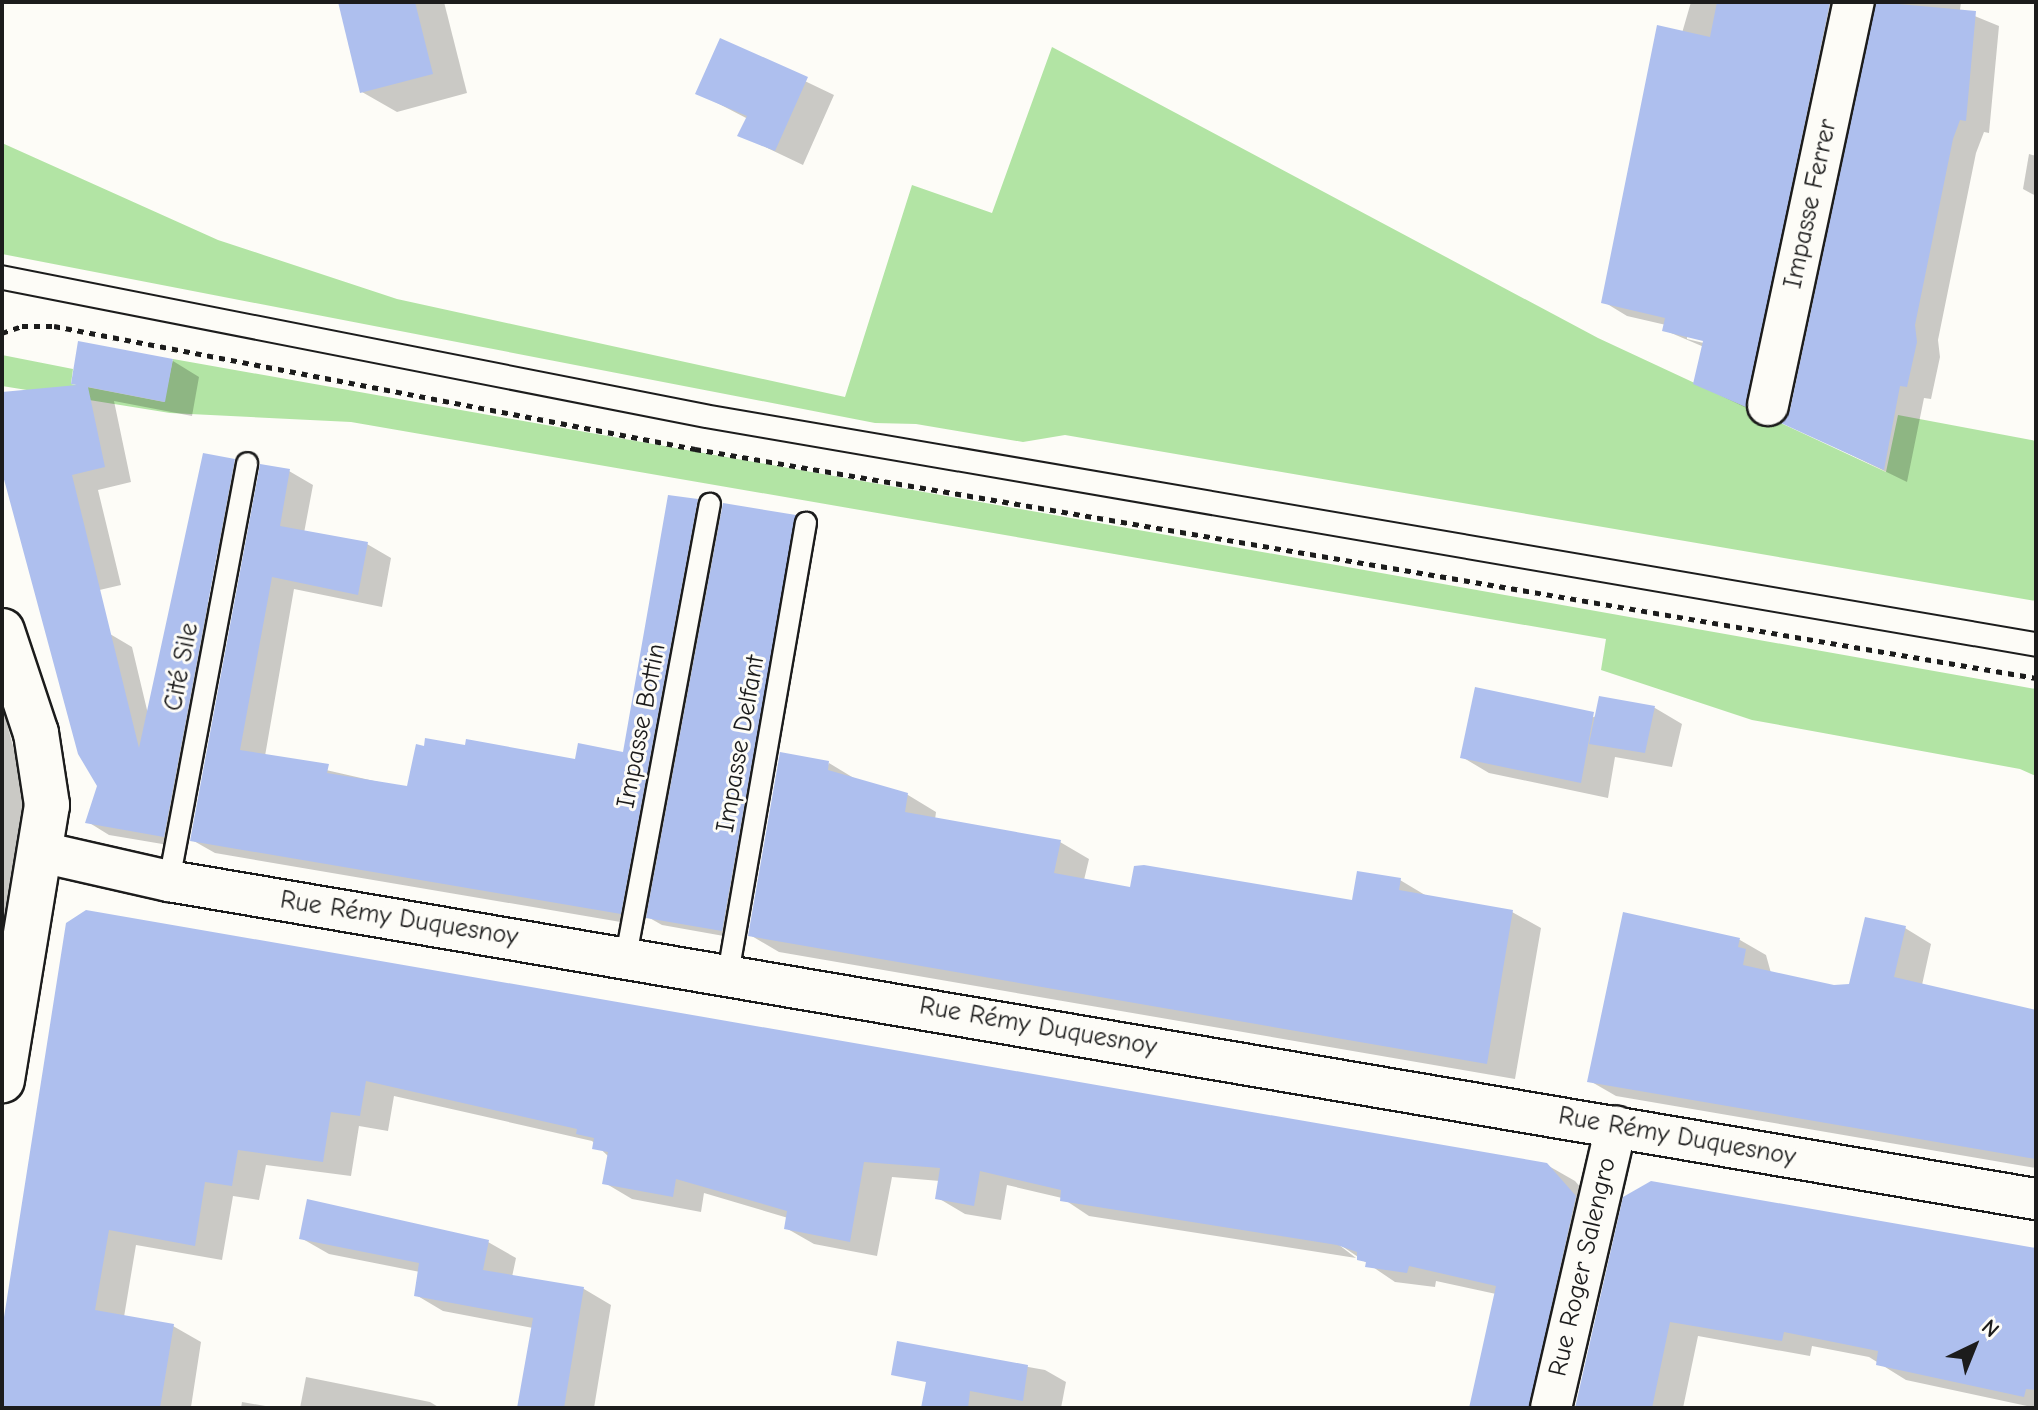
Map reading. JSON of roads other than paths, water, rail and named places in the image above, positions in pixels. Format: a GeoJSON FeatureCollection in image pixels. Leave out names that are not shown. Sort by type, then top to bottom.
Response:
{"type":"FeatureCollection","features":[{"type":"Feature","properties":{"kind":"street","name":"Impasse Ferrer"},"geometry":{"type":"LineString","coordinates":[[1768,405],[1854,2]]}},
{"type":"Feature","properties":{"kind":"street"},"geometry":{"type":"LineString","coordinates":[[2,631],[42,757],[47,805],[41,852],[6,1033],[2,1080]]}},
{"type":"Feature","properties":{"kind":"street","name":"Rue Rémy Duquesnoy"},"geometry":{"type":"LineString","coordinates":[[41,852],[169,881],[626,956],[2036,1199]]}},
{"type":"Feature","properties":{"kind":"street","name":"Rue Roger Salengro"},"geometry":{"type":"LineString","coordinates":[[1551,1408],[1616,1126]]}},
{"type":"Feature","properties":{"kind":"lane","name":"Cité Sile"},"geometry":{"type":"LineString","coordinates":[[169,881],[247,463]]}},
{"type":"Feature","properties":{"kind":"lane","name":"Impasse Bottin"},"geometry":{"type":"LineString","coordinates":[[626,956],[710,504]]}},
{"type":"Feature","properties":{"kind":"lane","name":"Impasse Delfant"},"geometry":{"type":"LineString","coordinates":[[728,974],[806,523]]}},
{"type":"Feature","properties":{"kind":"tram line"},"geometry":{"type":"LineString","coordinates":[[2,265],[711,405],[2036,632]]}},
{"type":"Feature","properties":{"kind":"tram line"},"geometry":{"type":"LineString","coordinates":[[2,290],[705,428],[2036,657]]}}]}
